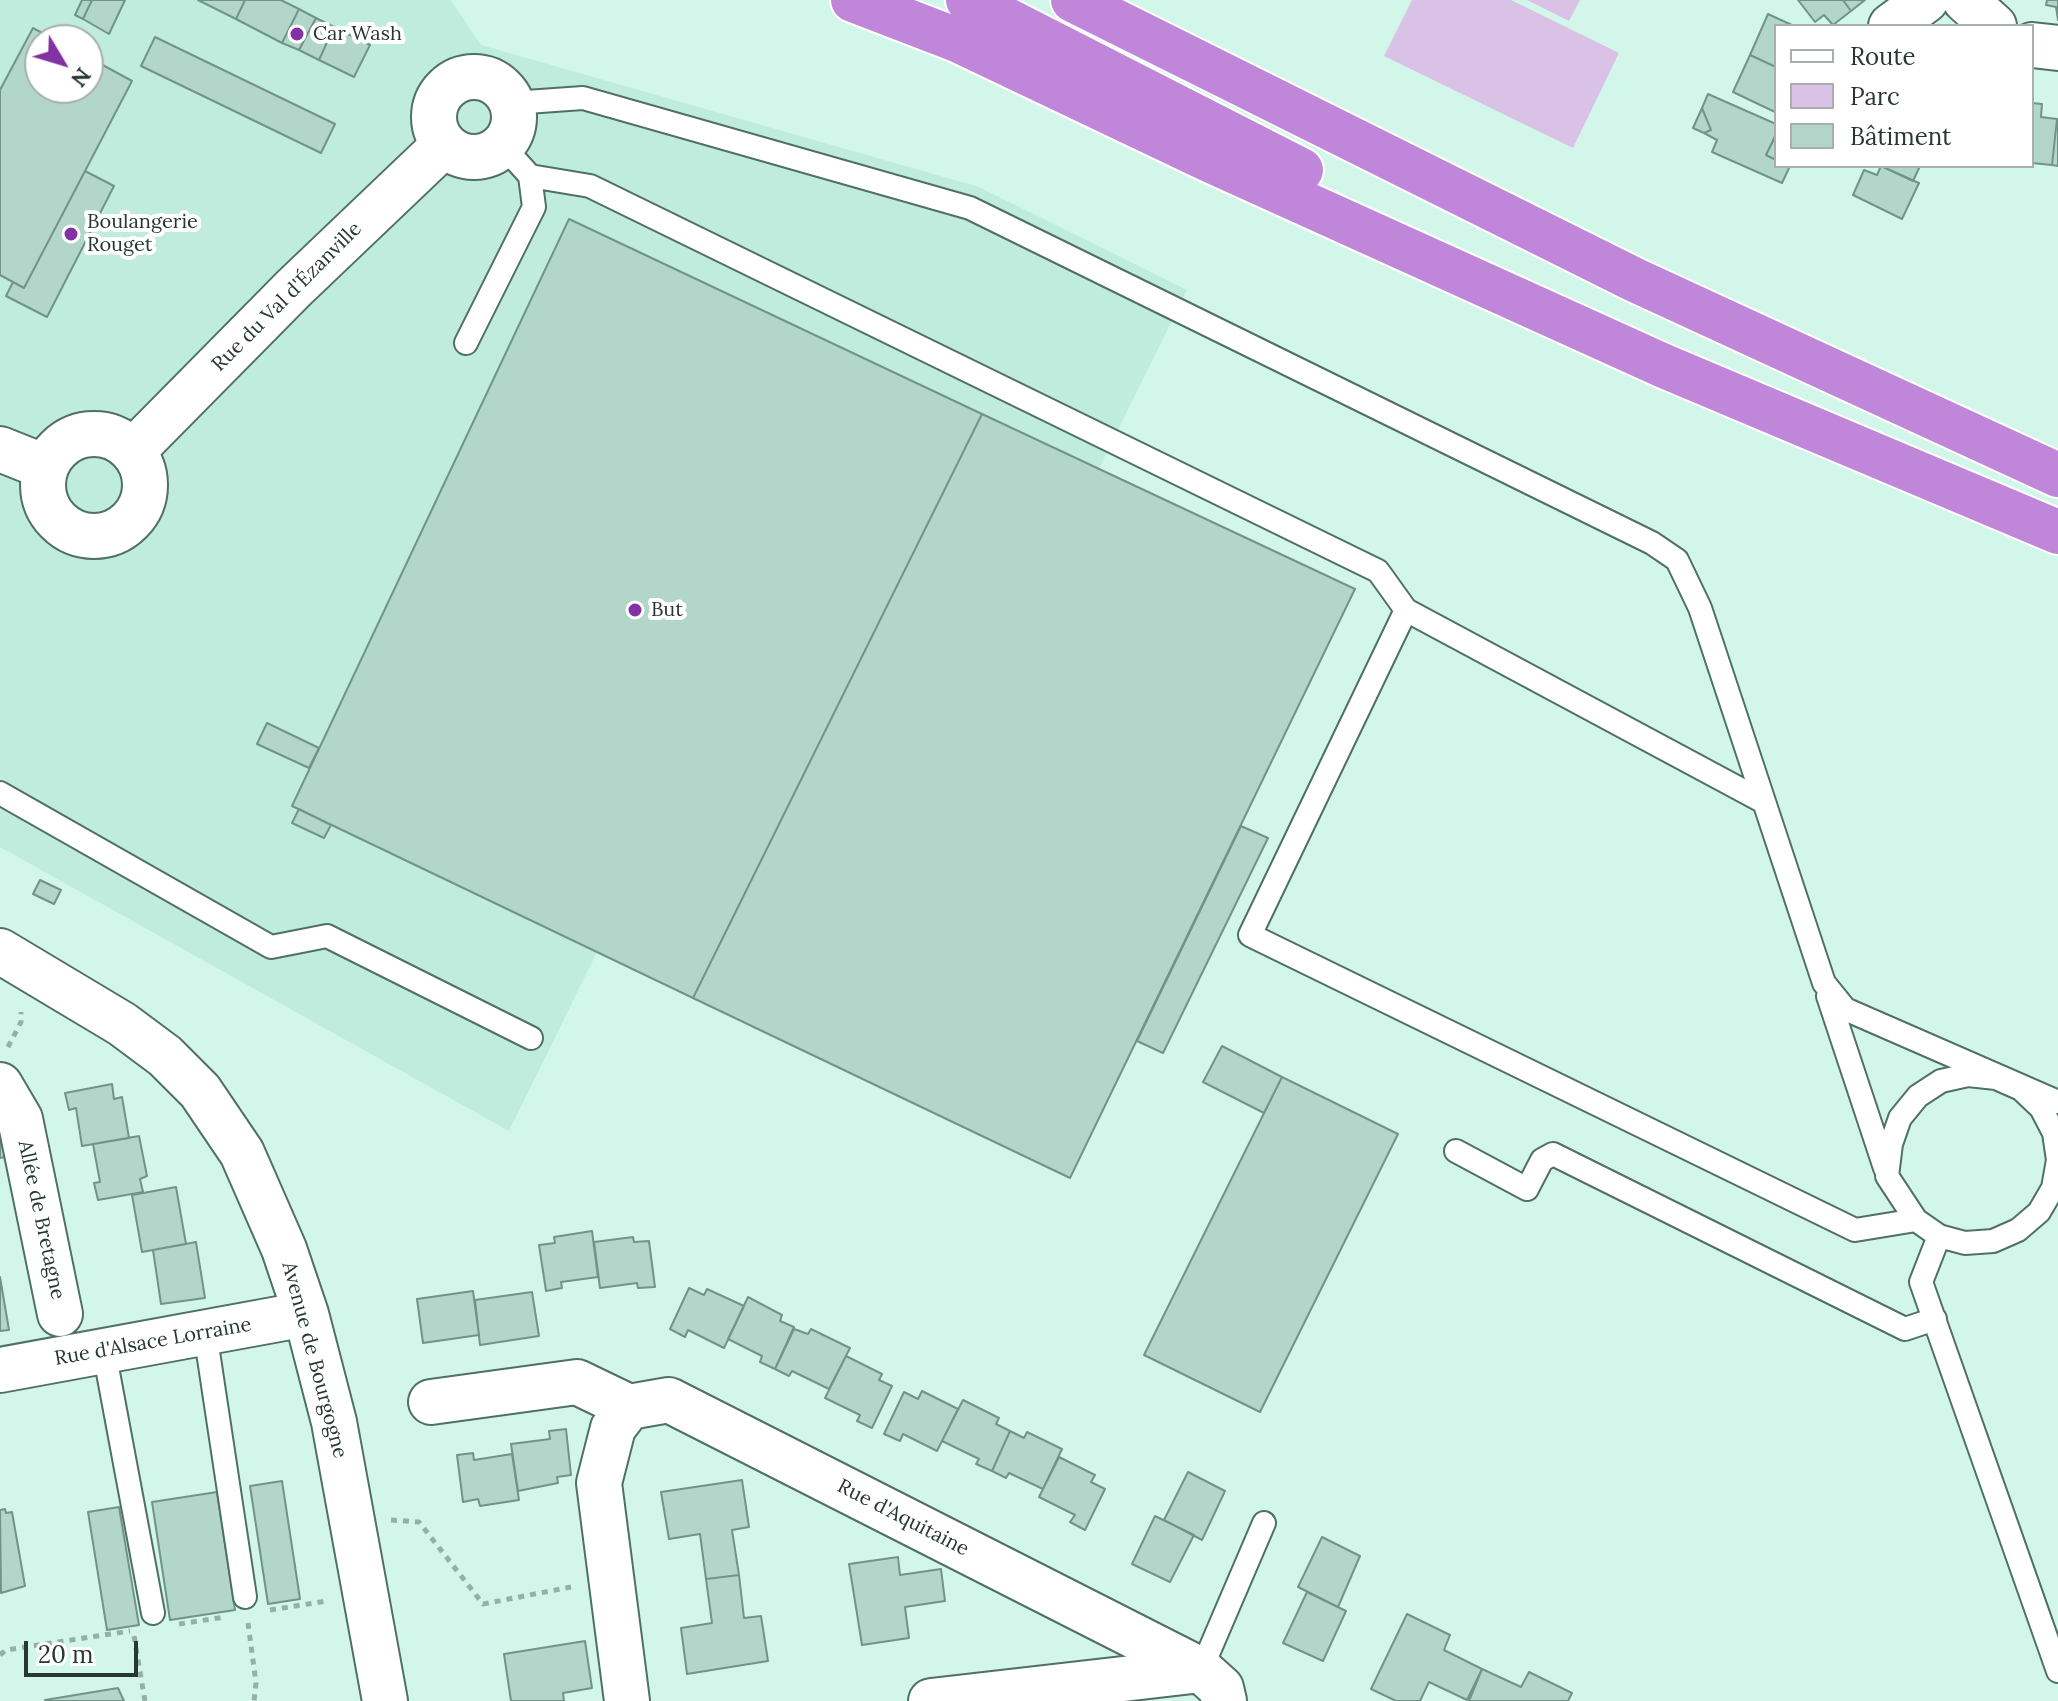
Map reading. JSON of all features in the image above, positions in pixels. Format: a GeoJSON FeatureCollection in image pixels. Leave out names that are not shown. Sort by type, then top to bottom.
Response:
{"type":"FeatureCollection","features":[{"type":"Feature","properties":{"kind":"highway"},"geometry":{"type":"LineString","coordinates":[[853,0],[957,40],[1209,160],[1664,366],[2058,530]]}},
{"type":"Feature","properties":{"kind":"highway"},"geometry":{"type":"LineString","coordinates":[[968,0],[1233,136],[1700,365],[2058,530]]}},
{"type":"Feature","properties":{"kind":"highway"},"geometry":{"type":"LineString","coordinates":[[1073,0],[1635,280],[2058,475]]}},
{"type":"Feature","properties":{"kind":"highway"},"geometry":{"type":"LineString","coordinates":[[1131,0],[1635,280]]}},
{"type":"Feature","properties":{"kind":"street"},"geometry":{"type":"LineString","coordinates":[[1894,24],[1926,0]]}},
{"type":"Feature","properties":{"kind":"street"},"geometry":{"type":"LineString","coordinates":[[1965,0],[1992,24]]}},
{"type":"Feature","properties":{"kind":"street"},"geometry":{"type":"LineString","coordinates":[[2034,45],[2058,48]]}},
{"type":"Feature","properties":{"kind":"street"},"geometry":{"type":"LineString","coordinates":[[462,78],[489,79],[501,86],[512,103],[516,161],[467,157],[444,145],[433,120],[434,106],[449,84],[462,78]]}},
{"type":"Feature","properties":{"kind":"street","name":"Rue du Val d'Ézanville"},"geometry":{"type":"LineString","coordinates":[[133,451],[294,288],[444,145]]}},
{"type":"Feature","properties":{"kind":"street"},"geometry":{"type":"LineString","coordinates":[[86,434],[119,440],[133,451],[143,469],[145,486],[140,508],[118,531],[101,536],[72,532],[57,522],[47,507],[42,485],[45,467],[60,445],[86,434]]}},
{"type":"Feature","properties":{"kind":"street"},"geometry":{"type":"LineString","coordinates":[[0,449],[45,467]]}},
{"type":"Feature","properties":{"kind":"street","name":"Avenue de Bourgogne"},"geometry":{"type":"LineString","coordinates":[[10,957],[122,1024],[165,1056],[200,1091],[242,1153],[284,1249],[306,1314],[334,1422],[385,1701]]}},
{"type":"Feature","properties":{"kind":"street","name":"Allée de Bretagne"},"geometry":{"type":"LineString","coordinates":[[3,1067],[20,1119],[60,1314]]}},
{"type":"Feature","properties":{"kind":"street","name":"Rue d'Alsace Lorraine"},"geometry":{"type":"LineString","coordinates":[[0,1370],[306,1314]]}},
{"type":"Feature","properties":{"kind":"street"},"geometry":{"type":"LineString","coordinates":[[431,1402],[577,1382],[629,1407],[613,1428],[599,1483],[627,1701]]}},
{"type":"Feature","properties":{"kind":"street","name":"Rue d'Aquitaine"},"geometry":{"type":"LineString","coordinates":[[629,1407],[669,1400],[1213,1685]]}},
{"type":"Feature","properties":{"kind":"street"},"geometry":{"type":"LineString","coordinates":[[931,1701],[1213,1685]]}},
{"type":"Feature","properties":{"kind":"lane"},"geometry":{"type":"LineString","coordinates":[[512,103],[583,98],[970,208],[1652,543],[1677,560],[1688,579],[1887,1176],[1916,1220],[1939,1236],[1965,1243],[1993,1241],[2018,1230],[2039,1212],[2053,1188],[2058,1160],[2054,1133],[2041,1108],[2021,1089],[1845,1009],[1824,983]]}},
{"type":"Feature","properties":{"kind":"lane"},"geometry":{"type":"LineString","coordinates":[[516,161],[590,186],[1378,571],[1406,610],[1764,802]]}},
{"type":"Feature","properties":{"kind":"lane"},"geometry":{"type":"LineString","coordinates":[[466,343],[534,207],[516,161]]}},
{"type":"Feature","properties":{"kind":"lane"},"geometry":{"type":"LineString","coordinates":[[1406,610],[1250,935],[1855,1230],[1916,1220]]}},
{"type":"Feature","properties":{"kind":"lane"},"geometry":{"type":"LineString","coordinates":[[0,793],[271,947],[327,936],[531,1038]]}},
{"type":"Feature","properties":{"kind":"lane"},"geometry":{"type":"LineString","coordinates":[[1887,1176],[1891,1144],[1900,1118],[1918,1096],[1941,1081],[1968,1075],[1996,1078],[2058,1102]]}},
{"type":"Feature","properties":{"kind":"lane"},"geometry":{"type":"LineString","coordinates":[[1456,1151],[1527,1189],[1542,1160],[1553,1154],[1905,1329],[1935,1319]]}},
{"type":"Feature","properties":{"kind":"lane"},"geometry":{"type":"LineString","coordinates":[[1939,1236],[1921,1282],[2058,1671]]}},
{"type":"Feature","properties":{"kind":"lane"},"geometry":{"type":"LineString","coordinates":[[205,1332],[246,1605]]}},
{"type":"Feature","properties":{"kind":"lane"},"geometry":{"type":"LineString","coordinates":[[104,1351],[153,1613]]}},
{"type":"Feature","properties":{"kind":"lane"},"geometry":{"type":"LineString","coordinates":[[1213,1685],[1264,1523]]}},
{"type":"Feature","properties":{"kind":"path"},"geometry":{"type":"LineString","coordinates":[[3,1067],[21,1022],[10,957]]}},
{"type":"Feature","properties":{"kind":"path"},"geometry":{"type":"LineString","coordinates":[[352,1517],[419,1522],[483,1604],[611,1579]]}},
{"type":"Feature","properties":{"kind":"path"},"geometry":{"type":"LineString","coordinates":[[246,1605],[256,1683],[254,1701]]}},
{"type":"Feature","properties":{"kind":"path"},"geometry":{"type":"LineString","coordinates":[[133,1631],[145,1701]]}},
{"type":"Feature","properties":{"kind":"shaded area"},"geometry":{"type":"Polygon","coordinates":[[[0,0],[451,0],[481,45],[979,187],[1187,290],[810,1054],[597,952],[509,1131],[0,847],[0,0]]]}},
{"type":"Feature","properties":{"kind":"green space"},"geometry":{"type":"Polygon","coordinates":[[[1412,0],[1511,0],[1619,53],[1573,148],[1384,56],[1412,0]]]}},
{"type":"Feature","properties":{"kind":"green space"},"geometry":{"type":"Polygon","coordinates":[[[1527,0],[1580,0],[1569,21],[1527,0]]]}},
{"type":"Feature","properties":{"kind":"building"},"geometry":{"type":"Polygon","coordinates":[[[82,0],[92,0],[83,19],[75,15],[82,0]]]}},
{"type":"Feature","properties":{"kind":"building"},"geometry":{"type":"Polygon","coordinates":[[[92,0],[125,0],[109,34],[104,31],[104,24],[92,24],[83,19],[92,0]]]}},
{"type":"Feature","properties":{"kind":"building"},"geometry":{"type":"Polygon","coordinates":[[[198,0],[245,0],[236,19],[198,0]]]}},
{"type":"Feature","properties":{"kind":"building"},"geometry":{"type":"Polygon","coordinates":[[[245,0],[281,0],[299,9],[282,43],[236,19],[245,0]]]}},
{"type":"Feature","properties":{"kind":"building"},"geometry":{"type":"Polygon","coordinates":[[[1798,0],[1843,0],[1851,11],[1834,24],[1824,15],[1815,22],[1798,0]]]}},
{"type":"Feature","properties":{"kind":"building"},"geometry":{"type":"Polygon","coordinates":[[[1843,0],[1865,0],[1851,11],[1843,0]]]}},
{"type":"Feature","properties":{"kind":"building"},"geometry":{"type":"Polygon","coordinates":[[[2047,0],[2058,0],[2058,20],[2056,7],[2046,5],[2047,0]]]}},
{"type":"Feature","properties":{"kind":"building"},"geometry":{"type":"Polygon","coordinates":[[[299,9],[316,18],[299,50],[282,43],[299,9]]]}},
{"type":"Feature","properties":{"kind":"building"},"geometry":{"type":"Polygon","coordinates":[[[1768,14],[1790,24],[1774,24],[1774,66],[1750,55],[1768,14]]]}},
{"type":"Feature","properties":{"kind":"building"},"geometry":{"type":"Polygon","coordinates":[[[316,18],[334,27],[319,60],[299,50],[316,18]]]}},
{"type":"Feature","properties":{"kind":"building"},"geometry":{"type":"Polygon","coordinates":[[[334,27],[370,45],[354,77],[319,60],[334,27]]]}},
{"type":"Feature","properties":{"kind":"building"},"geometry":{"type":"Polygon","coordinates":[[[155,37],[335,124],[321,153],[141,66],[155,37]]]}},
{"type":"Feature","properties":{"kind":"building"},"geometry":{"type":"Polygon","coordinates":[[[24,45],[24,104],[104,104],[104,66],[132,81],[24,288],[0,275],[0,90],[24,45]]]}},
{"type":"Feature","properties":{"kind":"building"},"geometry":{"type":"Polygon","coordinates":[[[1750,55],[1774,66],[1774,112],[1733,92],[1750,55]]]}},
{"type":"Feature","properties":{"kind":"building"},"geometry":{"type":"Polygon","coordinates":[[[1708,94],[1774,123],[1774,138],[1766,155],[1774,159],[1774,168],[1789,168],[1782,183],[1712,152],[1717,140],[1704,133],[1711,130],[1702,108],[1708,94]]]}},
{"type":"Feature","properties":{"kind":"building"},"geometry":{"type":"Polygon","coordinates":[[[2034,103],[2042,104],[2041,117],[2057,119],[2052,165],[2034,163],[2034,103]]]}},
{"type":"Feature","properties":{"kind":"building"},"geometry":{"type":"Polygon","coordinates":[[[1702,108],[1711,130],[1704,133],[1693,128],[1702,108]]]}},
{"type":"Feature","properties":{"kind":"building"},"geometry":{"type":"Polygon","coordinates":[[[2058,119],[2058,166],[2052,165],[2058,119]]]}},
{"type":"Feature","properties":{"kind":"building"},"geometry":{"type":"Polygon","coordinates":[[[1774,139],[1774,159],[1766,155],[1774,139]]]}},
{"type":"Feature","properties":{"kind":"building"},"geometry":{"type":"Polygon","coordinates":[[[1880,168],[1885,168],[1919,183],[1902,219],[1853,195],[1864,170],[1877,175],[1880,168]]]}},
{"type":"Feature","properties":{"kind":"building"},"geometry":{"type":"Polygon","coordinates":[[[1885,168],[1919,168],[1913,181],[1885,168]]]}},
{"type":"Feature","properties":{"kind":"building","name":"Boulangerie Rouget"},"geometry":{"type":"Polygon","coordinates":[[[85,171],[114,186],[47,317],[6,296],[13,282],[24,288],[85,171]]]}},
{"type":"Feature","properties":{"kind":"building","name":"But"},"geometry":{"type":"Polygon","coordinates":[[[569,219],[982,414],[693,998],[292,806],[569,219]]]}},
{"type":"Feature","properties":{"kind":"building"},"geometry":{"type":"Polygon","coordinates":[[[982,414],[1355,589],[1070,1178],[693,998],[982,414]]]}},
{"type":"Feature","properties":{"kind":"building"},"geometry":{"type":"Polygon","coordinates":[[[267,723],[319,748],[309,768],[257,744],[267,723]]]}},
{"type":"Feature","properties":{"kind":"building"},"geometry":{"type":"Polygon","coordinates":[[[299,809],[331,825],[324,838],[292,823],[299,809]]]}},
{"type":"Feature","properties":{"kind":"building"},"geometry":{"type":"Polygon","coordinates":[[[1241,826],[1268,838],[1163,1053],[1137,1041],[1241,826]]]}},
{"type":"Feature","properties":{"kind":"building"},"geometry":{"type":"Polygon","coordinates":[[[40,880],[61,890],[54,904],[33,894],[40,880]]]}},
{"type":"Feature","properties":{"kind":"building"},"geometry":{"type":"Polygon","coordinates":[[[1222,1046],[1282,1077],[1264,1113],[1203,1082],[1222,1046]]]}},
{"type":"Feature","properties":{"kind":"building"},"geometry":{"type":"Polygon","coordinates":[[[1282,1077],[1398,1134],[1260,1412],[1144,1355],[1282,1077]]]}},
{"type":"Feature","properties":{"kind":"building"},"geometry":{"type":"Polygon","coordinates":[[[112,1084],[114,1099],[122,1097],[129,1138],[82,1146],[76,1108],[69,1110],[65,1093],[112,1084]]]}},
{"type":"Feature","properties":{"kind":"building"},"geometry":{"type":"Polygon","coordinates":[[[0,1111],[11,1156],[0,1158],[0,1111]]]}},
{"type":"Feature","properties":{"kind":"building"},"geometry":{"type":"Polygon","coordinates":[[[139,1136],[147,1176],[140,1179],[143,1192],[98,1200],[94,1183],[100,1182],[93,1144],[139,1136]]]}},
{"type":"Feature","properties":{"kind":"building"},"geometry":{"type":"Polygon","coordinates":[[[176,1187],[186,1244],[142,1252],[132,1195],[176,1187]]]}},
{"type":"Feature","properties":{"kind":"building"},"geometry":{"type":"Polygon","coordinates":[[[592,1231],[598,1277],[561,1282],[562,1288],[546,1291],[539,1245],[555,1243],[554,1237],[592,1231]]]}},
{"type":"Feature","properties":{"kind":"building"},"geometry":{"type":"Polygon","coordinates":[[[633,1237],[634,1242],[649,1241],[655,1287],[638,1288],[637,1283],[600,1288],[594,1242],[633,1237]]]}},
{"type":"Feature","properties":{"kind":"building"},"geometry":{"type":"Polygon","coordinates":[[[196,1242],[205,1298],[161,1304],[153,1250],[196,1242]]]}},
{"type":"Feature","properties":{"kind":"building"},"geometry":{"type":"Polygon","coordinates":[[[0,1277],[9,1330],[0,1331],[0,1277]]]}},
{"type":"Feature","properties":{"kind":"building"},"geometry":{"type":"Polygon","coordinates":[[[689,1288],[704,1295],[707,1289],[744,1306],[724,1348],[688,1330],[685,1337],[670,1329],[689,1288]]]}},
{"type":"Feature","properties":{"kind":"building"},"geometry":{"type":"Polygon","coordinates":[[[473,1291],[479,1335],[423,1343],[417,1299],[473,1291]]]}},
{"type":"Feature","properties":{"kind":"building"},"geometry":{"type":"Polygon","coordinates":[[[532,1292],[539,1336],[480,1345],[475,1300],[532,1292]]]}},
{"type":"Feature","properties":{"kind":"building"},"geometry":{"type":"Polygon","coordinates":[[[748,1297],[782,1315],[780,1321],[794,1327],[775,1369],[760,1362],[762,1356],[728,1339],[748,1297]]]}},
{"type":"Feature","properties":{"kind":"building"},"geometry":{"type":"Polygon","coordinates":[[[794,1329],[808,1334],[811,1329],[850,1348],[829,1389],[792,1371],[789,1376],[775,1369],[794,1329]]]}},
{"type":"Feature","properties":{"kind":"building"},"geometry":{"type":"Polygon","coordinates":[[[846,1356],[882,1374],[879,1380],[892,1386],[872,1428],[857,1421],[860,1415],[825,1398],[846,1356]]]}},
{"type":"Feature","properties":{"kind":"building"},"geometry":{"type":"Polygon","coordinates":[[[922,1391],[958,1409],[937,1451],[903,1434],[900,1441],[884,1434],[904,1392],[918,1399],[922,1391]]]}},
{"type":"Feature","properties":{"kind":"building"},"geometry":{"type":"Polygon","coordinates":[[[963,1400],[999,1418],[996,1424],[1010,1431],[992,1471],[976,1464],[979,1459],[942,1441],[963,1400]]]}},
{"type":"Feature","properties":{"kind":"building"},"geometry":{"type":"Polygon","coordinates":[[[566,1429],[571,1475],[557,1477],[558,1483],[518,1491],[511,1444],[550,1439],[549,1431],[566,1429]]]}},
{"type":"Feature","properties":{"kind":"building"},"geometry":{"type":"Polygon","coordinates":[[[1010,1431],[1024,1438],[1027,1432],[1062,1449],[1043,1489],[1009,1473],[1006,1478],[992,1471],[1010,1431]]]}},
{"type":"Feature","properties":{"kind":"building"},"geometry":{"type":"Polygon","coordinates":[[[473,1453],[474,1460],[512,1454],[519,1500],[480,1506],[478,1499],[463,1502],[457,1455],[473,1453]]]}},
{"type":"Feature","properties":{"kind":"building"},"geometry":{"type":"Polygon","coordinates":[[[1059,1457],[1095,1475],[1091,1482],[1105,1489],[1085,1530],[1070,1522],[1075,1515],[1039,1497],[1059,1457]]]}},
{"type":"Feature","properties":{"kind":"building"},"geometry":{"type":"Polygon","coordinates":[[[1188,1472],[1225,1491],[1202,1540],[1164,1520],[1188,1472]]]}},
{"type":"Feature","properties":{"kind":"building"},"geometry":{"type":"Polygon","coordinates":[[[742,1480],[749,1527],[732,1530],[739,1575],[706,1579],[700,1534],[669,1539],[661,1492],[742,1480]]]}},
{"type":"Feature","properties":{"kind":"building"},"geometry":{"type":"Polygon","coordinates":[[[282,1481],[300,1599],[268,1604],[250,1486],[282,1481]]]}},
{"type":"Feature","properties":{"kind":"building"},"geometry":{"type":"Polygon","coordinates":[[[217,1492],[235,1610],[170,1620],[152,1502],[217,1492]]]}},
{"type":"Feature","properties":{"kind":"building"},"geometry":{"type":"Polygon","coordinates":[[[119,1507],[139,1625],[107,1630],[88,1512],[119,1507]]]}},
{"type":"Feature","properties":{"kind":"building"},"geometry":{"type":"Polygon","coordinates":[[[5,1509],[6,1513],[12,1512],[25,1586],[1,1593],[0,1510],[5,1509]]]}},
{"type":"Feature","properties":{"kind":"building"},"geometry":{"type":"Polygon","coordinates":[[[1155,1516],[1194,1535],[1170,1582],[1132,1564],[1155,1516]]]}},
{"type":"Feature","properties":{"kind":"building"},"geometry":{"type":"Polygon","coordinates":[[[1322,1537],[1360,1556],[1338,1607],[1298,1587],[1322,1537]]]}},
{"type":"Feature","properties":{"kind":"building"},"geometry":{"type":"Polygon","coordinates":[[[898,1557],[900,1575],[941,1569],[945,1601],[905,1607],[909,1638],[862,1645],[849,1564],[898,1557]]]}},
{"type":"Feature","properties":{"kind":"building"},"geometry":{"type":"Polygon","coordinates":[[[739,1575],[744,1618],[761,1616],[768,1661],[687,1674],[681,1628],[712,1623],[706,1579],[739,1575]]]}},
{"type":"Feature","properties":{"kind":"building"},"geometry":{"type":"Polygon","coordinates":[[[1307,1592],[1346,1611],[1323,1661],[1283,1643],[1307,1592]]]}},
{"type":"Feature","properties":{"kind":"building"},"geometry":{"type":"Polygon","coordinates":[[[1407,1614],[1450,1635],[1444,1650],[1482,1669],[1467,1700],[1429,1682],[1420,1701],[1396,1701],[1371,1689],[1407,1614]]]}},
{"type":"Feature","properties":{"kind":"building"},"geometry":{"type":"Polygon","coordinates":[[[585,1641],[592,1688],[563,1693],[564,1701],[511,1701],[504,1654],[585,1641]]]}},
{"type":"Feature","properties":{"kind":"building"},"geometry":{"type":"Polygon","coordinates":[[[1482,1669],[1521,1687],[1529,1672],[1572,1693],[1568,1701],[1469,1701],[1482,1669]]]}},
{"type":"Feature","properties":{"kind":"building"},"geometry":{"type":"Polygon","coordinates":[[[118,1688],[124,1701],[45,1701],[45,1700],[118,1688]]]}},
{"type":"Feature","properties":{"kind":"place","name":"Car Wash"},"geometry":{"type":"Point","coordinates":[297,34]}},
{"type":"Feature","properties":{"kind":"place","name":"Boulangerie Rouget"},"geometry":{"type":"Point","coordinates":[71,234]}},
{"type":"Feature","properties":{"kind":"place","name":"But"},"geometry":{"type":"Point","coordinates":[635,610]}}]}
